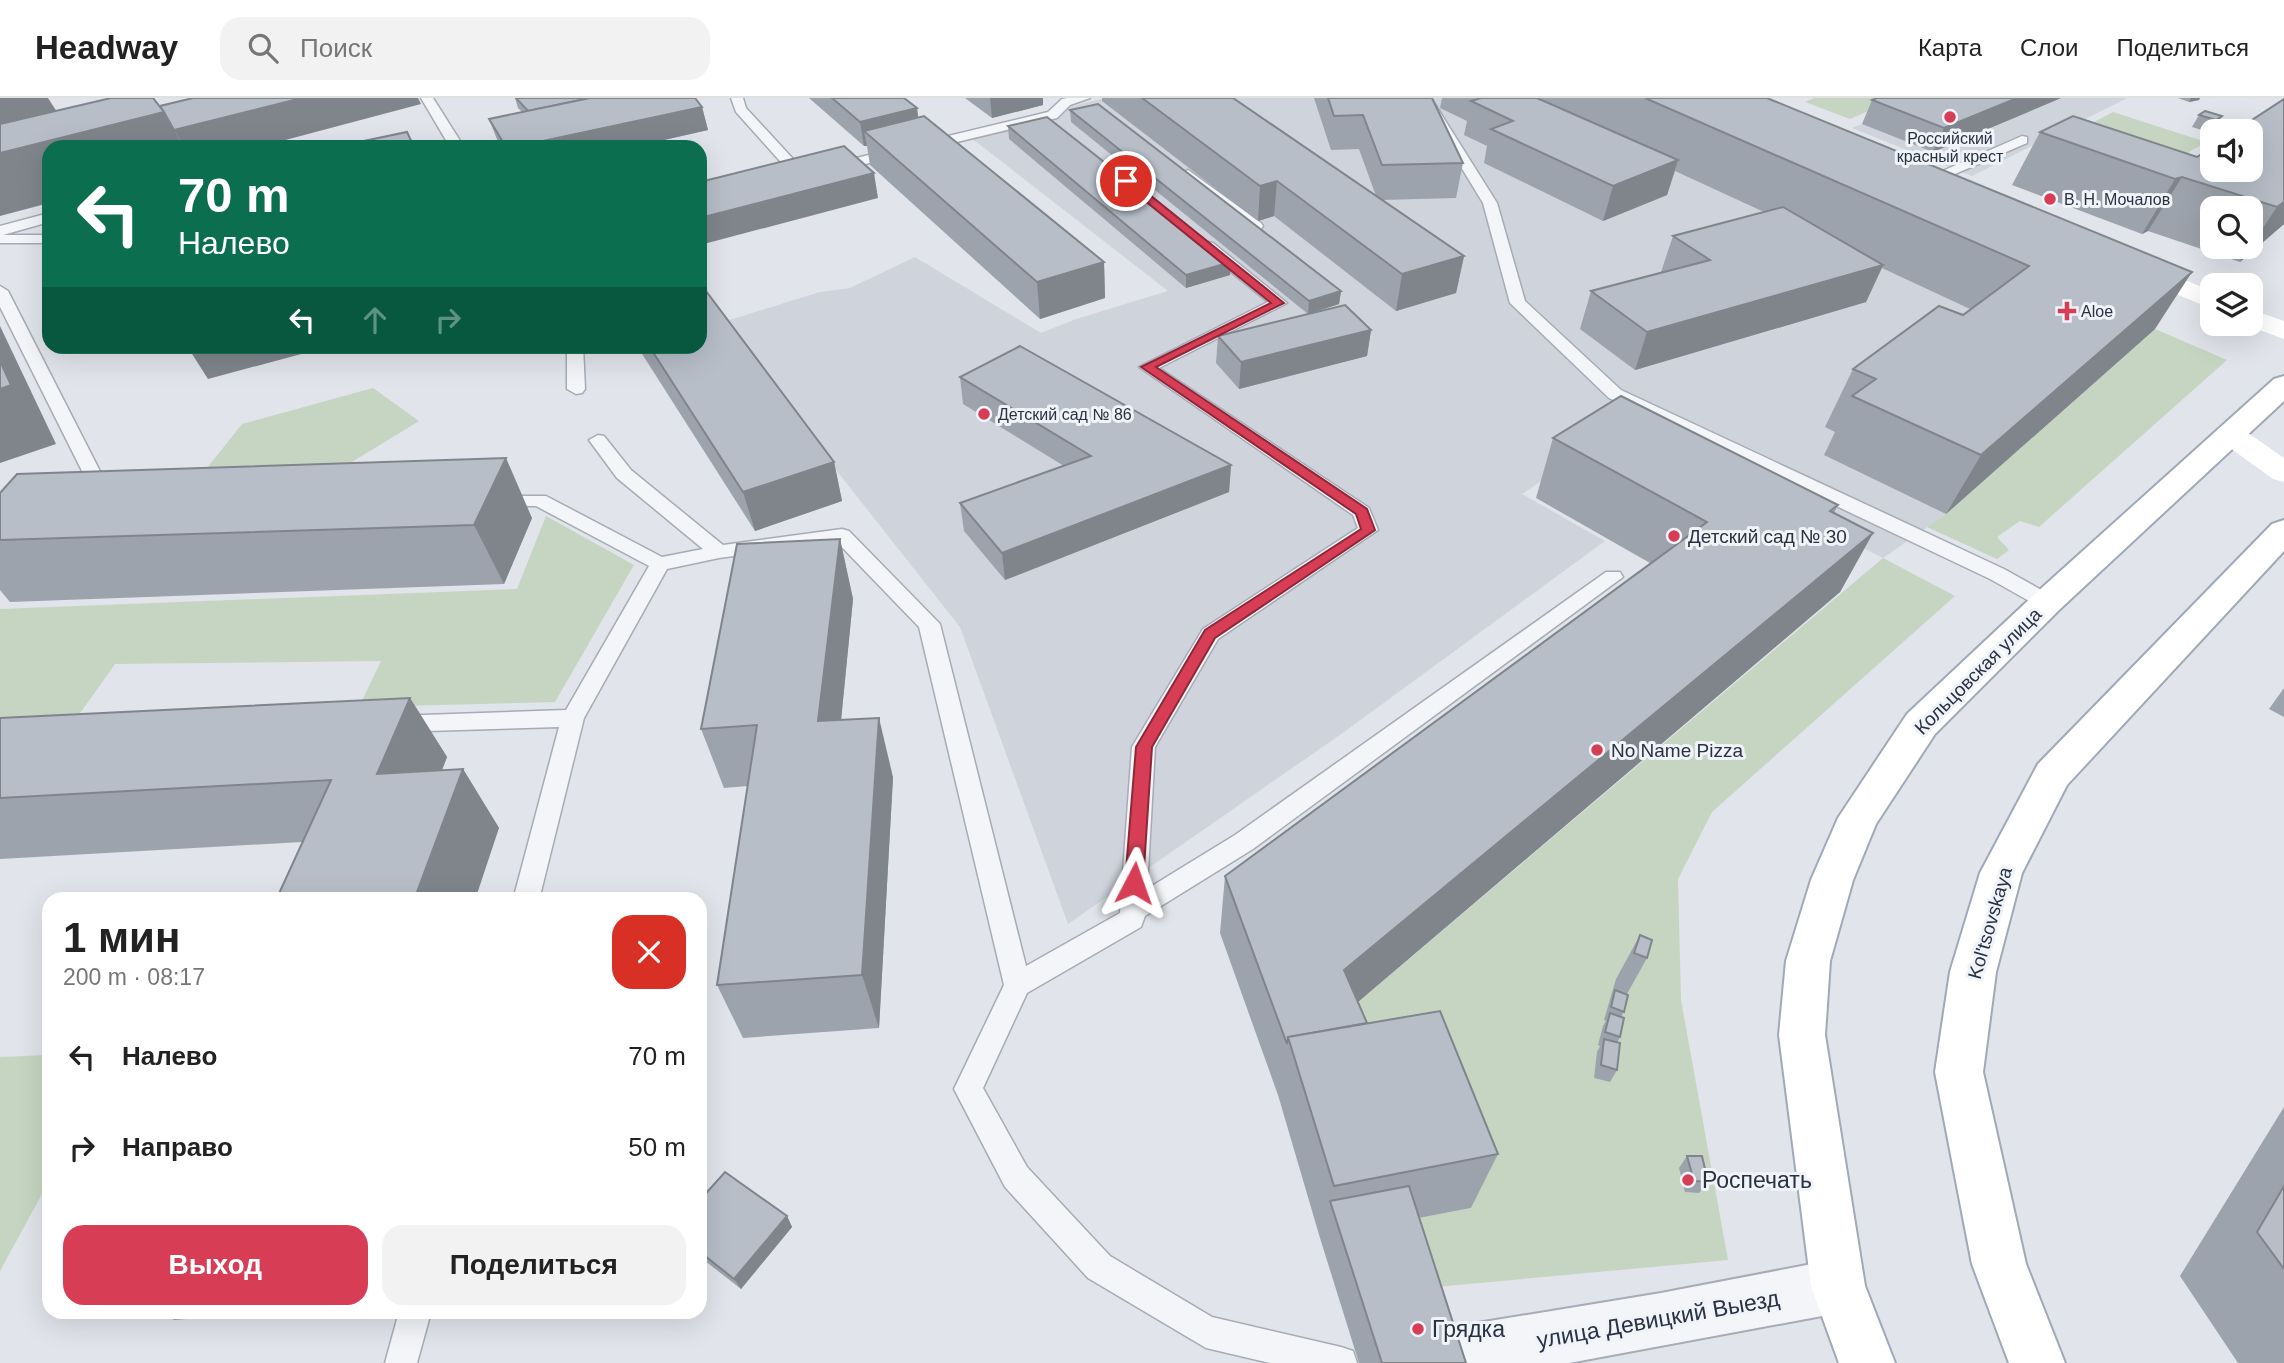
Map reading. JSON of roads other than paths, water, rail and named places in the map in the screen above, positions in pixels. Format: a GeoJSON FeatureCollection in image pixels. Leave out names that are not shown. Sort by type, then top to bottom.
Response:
{"type":"FeatureCollection","features":[{"type":"Feature","properties":{"kind":"main road"},"geometry":{"type":"LineString","coordinates":[[1904,170],[1955,191]]}},
{"type":"Feature","properties":{"kind":"main road"},"geometry":{"type":"LineString","coordinates":[[2109,257],[2200,296]]}},
{"type":"Feature","properties":{"kind":"main road"},"geometry":{"type":"LineString","coordinates":[[2263,322],[2284,331]]}},
{"type":"Feature","properties":{"kind":"main road","name":"Кольцовская улица"},"geometry":{"type":"LineString","coordinates":[[1867,1363],[1838,1286],[1802,1035],[1808,961],[1832,880],[1858,818],[1921,724],[2047,602],[2284,385]]}},
{"type":"Feature","properties":{"kind":"main road"},"geometry":{"type":"LineString","coordinates":[[2230,434],[2284,472]]}},
{"type":"Feature","properties":{"kind":"main road","name":"Kol'tsovskaya"},"geometry":{"type":"LineString","coordinates":[[2037,1363],[1999,1264],[1959,1072],[1973,972],[2001,873],[2052,775],[2284,531]]}},
{"type":"Feature","properties":{"kind":"street","name":"улица Девицкий Выезд"},"geometry":{"type":"LineString","coordinates":[[1435,1358],[1661,1320],[1838,1286]]}},
{"type":"Feature","properties":{"kind":"lane"},"geometry":{"type":"LineString","coordinates":[[427,98],[453,140]]}},
{"type":"Feature","properties":{"kind":"lane"},"geometry":{"type":"LineString","coordinates":[[737,98],[740,109],[794,177],[1052,116],[1066,102],[1088,99]]}},
{"type":"Feature","properties":{"kind":"lane"},"geometry":{"type":"LineString","coordinates":[[1425,98],[1490,203],[1518,303],[1615,394],[1997,574],[2047,602]]}},
{"type":"Feature","properties":{"kind":"lane"},"geometry":{"type":"LineString","coordinates":[[1929,180],[2022,140]]}},
{"type":"Feature","properties":{"kind":"lane"},"geometry":{"type":"LineString","coordinates":[[1180,167],[1256,226]]}},
{"type":"Feature","properties":{"kind":"lane"},"geometry":{"type":"LineString","coordinates":[[0,231],[42,219]]}},
{"type":"Feature","properties":{"kind":"lane"},"geometry":{"type":"LineString","coordinates":[[1192,233],[1279,303],[1147,367],[1362,512],[1368,530],[1210,634],[1144,747],[1132,919],[1017,985],[968,1088],[1016,1177],[1099,1267],[1206,1332],[1341,1363]]}},
{"type":"Feature","properties":{"kind":"lane"},"geometry":{"type":"LineString","coordinates":[[0,239],[42,239]]}},
{"type":"Feature","properties":{"kind":"lane"},"geometry":{"type":"LineString","coordinates":[[0,291],[90,484],[115,495]]}},
{"type":"Feature","properties":{"kind":"lane"},"geometry":{"type":"LineString","coordinates":[[575,354],[576,389]]}},
{"type":"Feature","properties":{"kind":"lane"},"geometry":{"type":"LineString","coordinates":[[598,440],[624,474],[719,552]]}},
{"type":"Feature","properties":{"kind":"lane"},"geometry":{"type":"LineString","coordinates":[[484,500],[538,500],[660,564],[719,552],[842,535],[929,624],[1017,985]]}},
{"type":"Feature","properties":{"kind":"lane"},"geometry":{"type":"LineString","coordinates":[[528,892],[573,718],[660,564]]}},
{"type":"Feature","properties":{"kind":"lane"},"geometry":{"type":"LineString","coordinates":[[1132,911],[1244,842],[1613,578]]}},
{"type":"Feature","properties":{"kind":"lane"},"geometry":{"type":"LineString","coordinates":[[373,724],[573,718]]}},
{"type":"Feature","properties":{"kind":"lane"},"geometry":{"type":"LineString","coordinates":[[401,1363],[413,1319]]}},
{"type":"Feature","properties":{"kind":"place","name":"Российский красный крест"},"geometry":{"type":"Point","coordinates":[1950,117]}},
{"type":"Feature","properties":{"kind":"place","name":"В. Н. Мочалов"},"geometry":{"type":"Point","coordinates":[2050,199]}},
{"type":"Feature","properties":{"kind":"place","name":"Aloe"},"geometry":{"type":"Point","coordinates":[2067,311]}},
{"type":"Feature","properties":{"kind":"place","name":"Детский сад № 86"},"geometry":{"type":"Point","coordinates":[984,414]}},
{"type":"Feature","properties":{"kind":"place","name":"Детский сад № 30"},"geometry":{"type":"Point","coordinates":[1674,536]}},
{"type":"Feature","properties":{"kind":"place","name":"No Name Pizza"},"geometry":{"type":"Point","coordinates":[1597,750]}},
{"type":"Feature","properties":{"kind":"place","name":"Роспечать"},"geometry":{"type":"Point","coordinates":[1688,1180]}},
{"type":"Feature","properties":{"kind":"place","name":"Грядка"},"geometry":{"type":"Point","coordinates":[1418,1329]}}]}
